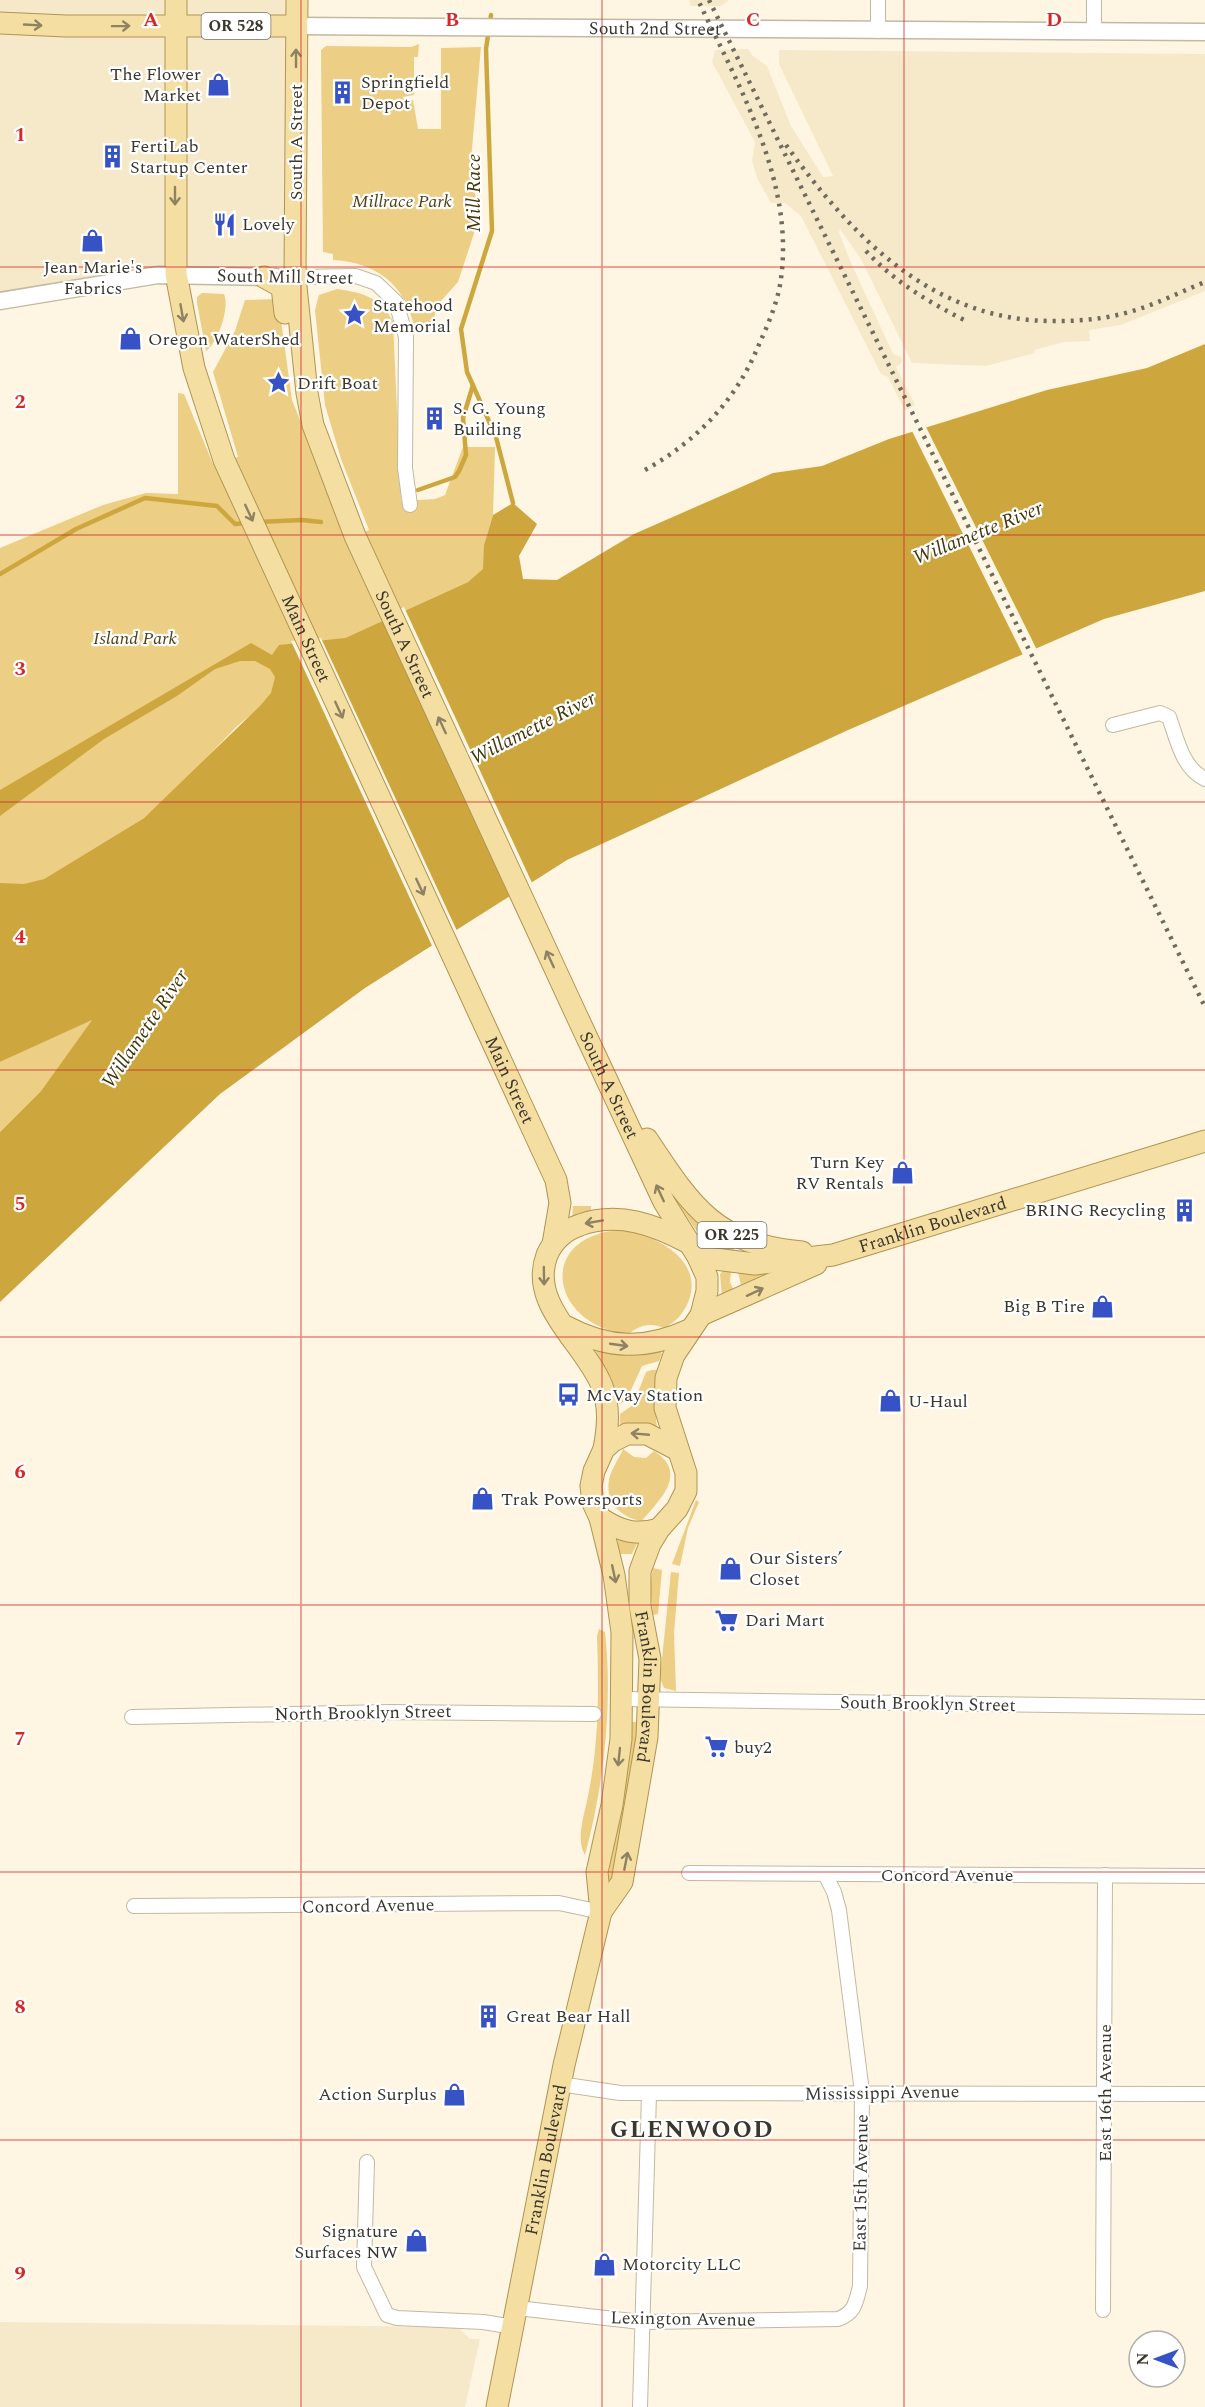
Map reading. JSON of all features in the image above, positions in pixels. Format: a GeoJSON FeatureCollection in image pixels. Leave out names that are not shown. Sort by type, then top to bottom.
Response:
{"type":"FeatureCollection","features":[{"type":"Feature","properties":{"kind":"main road","name":"Main Street"},"geometry":{"type":"LineString","coordinates":[[176,0],[176,274],[194,368],[206,412],[224,460],[556,1180],[560,1199],[553,1244]]}},
{"type":"Feature","properties":{"kind":"main road","name":"South A Street"},"geometry":{"type":"LineString","coordinates":[[297,0],[295,277],[307,393],[327,466],[355,536],[575,1012],[664,1202],[694,1250]]}},
{"type":"Feature","properties":{"kind":"main road","name":"OR 528"},"geometry":{"type":"LineString","coordinates":[[0,23],[66,26],[176,25]]}},
{"type":"Feature","properties":{"kind":"main road","name":"South 2nd Street"},"geometry":{"type":"LineString","coordinates":[[176,25],[296,26]]}},
{"type":"Feature","properties":{"kind":"main road"},"geometry":{"type":"LineString","coordinates":[[264,277],[282,286],[289,355],[296,386],[310,433],[327,466]]}},
{"type":"Feature","properties":{"kind":"main road","name":"OR 225"},"geometry":{"type":"LineString","coordinates":[[609,1082],[672,1178],[693,1203],[716,1224],[752,1244],[833,1255]]}},
{"type":"Feature","properties":{"kind":"main road","name":"Franklin Boulevard"},"geometry":{"type":"LineString","coordinates":[[564,1325],[595,1340],[629,1346],[660,1342],[833,1255],[1205,1142]]}},
{"type":"Feature","properties":{"kind":"main road","name":"Franklin Boulevard"},"geometry":{"type":"LineString","coordinates":[[497,2407],[560,2084],[601,1912],[597,1872],[617,1774],[623,1699],[622,1632],[617,1588],[600,1518],[593,1503],[591,1486],[596,1465],[604,1449],[608,1420],[602,1388],[593,1367],[550,1304],[544,1285],[544,1264],[553,1244],[567,1231],[576,1226],[611,1219],[645,1223],[694,1250],[755,1264],[833,1255]]}},
{"type":"Feature","properties":{"kind":"main road","name":"Franklin Boulevard"},"geometry":{"type":"LineString","coordinates":[[601,1912],[622,1882],[639,1791],[650,1700],[650,1659],[638,1583],[645,1553],[658,1529],[677,1509],[686,1491],[686,1473],[668,1423],[664,1392],[674,1355],[695,1323],[708,1291],[707,1277],[694,1250]]}},
{"type":"Feature","properties":{"kind":"main road"},"geometry":{"type":"LineString","coordinates":[[604,1449],[620,1436],[637,1433],[656,1437],[678,1450]]}},
{"type":"Feature","properties":{"kind":"main road"},"geometry":{"type":"LineString","coordinates":[[600,1518],[628,1532],[658,1529]]}},
{"type":"Feature","properties":{"kind":"street"},"geometry":{"type":"LineString","coordinates":[[878,0],[878,31]]}},
{"type":"Feature","properties":{"kind":"street"},"geometry":{"type":"LineString","coordinates":[[1094,0],[1094,31]]}},
{"type":"Feature","properties":{"kind":"street","name":"South 2nd Street"},"geometry":{"type":"LineString","coordinates":[[296,26],[1205,32]]}},
{"type":"Feature","properties":{"kind":"street","name":"South Mill Street"},"geometry":{"type":"LineString","coordinates":[[0,302],[129,278],[176,274],[264,277],[356,276],[376,283],[396,302],[406,337],[405,468],[410,505]]}},
{"type":"Feature","properties":{"kind":"street"},"geometry":{"type":"LineString","coordinates":[[1113,724],[1160,713],[1169,717],[1185,761],[1198,776],[1205,779]]}},
{"type":"Feature","properties":{"kind":"street","name":"South Brooklyn Street"},"geometry":{"type":"LineString","coordinates":[[623,1699],[1205,1707]]}},
{"type":"Feature","properties":{"kind":"street","name":"North Brooklyn Street"},"geometry":{"type":"LineString","coordinates":[[132,1717],[391,1712],[594,1714]]}},
{"type":"Feature","properties":{"kind":"street","name":"Concord Avenue"},"geometry":{"type":"LineString","coordinates":[[688,1873],[1205,1876]]}},
{"type":"Feature","properties":{"kind":"street","name":"East 15th Avenue"},"geometry":{"type":"LineString","coordinates":[[825,1874],[834,1892],[839,1910],[862,2092],[860,2286],[856,2305],[849,2315]]}},
{"type":"Feature","properties":{"kind":"street","name":"East 16th Avenue"},"geometry":{"type":"LineString","coordinates":[[1103,2310],[1106,2093],[1105,1875]]}},
{"type":"Feature","properties":{"kind":"street","name":"Concord Avenue"},"geometry":{"type":"LineString","coordinates":[[134,1906],[559,1904],[601,1912]]}},
{"type":"Feature","properties":{"kind":"street","name":"Mississippi Avenue"},"geometry":{"type":"LineString","coordinates":[[560,2084],[620,2093],[649,2094],[862,2092],[1205,2094]]}},
{"type":"Feature","properties":{"kind":"street"},"geometry":{"type":"LineString","coordinates":[[640,2407],[649,2094]]}},
{"type":"Feature","properties":{"kind":"street","name":"Lexington Avenue"},"geometry":{"type":"LineString","coordinates":[[367,2162],[364,2267],[387,2315],[397,2318],[483,2322],[516,2317],[641,2322],[838,2319],[849,2315]]}},
{"type":"Feature","properties":{"kind":"shaded area"},"geometry":{"type":"Polygon","coordinates":[[[0,0],[296,0],[295,277],[196,276],[0,301],[0,0]]]}},
{"type":"Feature","properties":{"kind":"shaded area"},"geometry":{"type":"Polygon","coordinates":[[[689,0],[729,0],[721,6],[691,6],[689,0]]]}},
{"type":"Feature","properties":{"kind":"shaded area"},"geometry":{"type":"Polygon","coordinates":[[[748,49],[753,56],[767,66],[791,126],[823,177],[833,176],[779,64],[779,50],[1205,54],[1205,291],[1121,325],[1089,330],[1090,341],[1064,342],[1034,350],[1035,353],[986,366],[912,363],[861,259],[840,229],[839,233],[852,265],[893,354],[901,357],[902,362],[896,367],[915,405],[905,411],[888,377],[881,374],[801,216],[785,203],[771,203],[758,180],[752,161],[755,142],[712,62],[715,50],[748,49]]]}},
{"type":"Feature","properties":{"kind":"shaded area"},"geometry":{"type":"Polygon","coordinates":[[[0,2322],[458,2327],[470,2339],[480,2339],[465,2407],[0,2407],[0,2322]]]}},
{"type":"Feature","properties":{"kind":"green space","name":"Millrace Park"},"geometry":{"type":"Polygon","coordinates":[[[419,44],[418,57],[414,57],[414,95],[403,97],[404,100],[413,100],[418,129],[441,129],[441,48],[481,47],[470,171],[480,215],[458,282],[440,302],[431,325],[414,326],[403,298],[386,278],[362,265],[333,260],[333,254],[323,252],[321,50],[326,46],[411,47],[419,44]]]}},
{"type":"Feature","properties":{"kind":"green space","name":"Island Park"},"geometry":{"type":"Polygon","coordinates":[[[337,289],[355,292],[376,301],[393,321],[401,501],[435,499],[445,495],[463,447],[495,447],[493,515],[484,545],[484,569],[468,582],[345,638],[236,727],[144,818],[44,879],[0,893],[0,548],[103,505],[146,493],[178,494],[178,393],[184,394],[213,464],[238,457],[213,372],[235,331],[245,300],[278,299],[292,400],[347,539],[369,530],[341,459],[325,405],[315,310],[319,295],[337,289]]]}},
{"type":"Feature","properties":{"kind":"green space"},"geometry":{"type":"Polygon","coordinates":[[[202,293],[224,294],[225,300],[222,324],[215,340],[206,351],[197,303],[197,297],[202,293]]]}},
{"type":"Feature","properties":{"kind":"green space"},"geometry":{"type":"Polygon","coordinates":[[[93,1019],[41,1091],[0,1132],[0,1062],[93,1019]]]}},
{"type":"Feature","properties":{"kind":"green space"},"geometry":{"type":"Polygon","coordinates":[[[679,1195],[736,1245],[733,1252],[708,1248],[675,1199],[679,1195]]]}},
{"type":"Feature","properties":{"kind":"green space"},"geometry":{"type":"Polygon","coordinates":[[[573,1206],[591,1206],[591,1214],[572,1220],[573,1206]]]}},
{"type":"Feature","properties":{"kind":"green space"},"geometry":{"type":"Polygon","coordinates":[[[619,1230],[646,1236],[660,1242],[682,1260],[689,1272],[692,1285],[687,1305],[676,1320],[664,1328],[645,1325],[629,1334],[602,1328],[582,1315],[569,1299],[563,1282],[564,1264],[574,1248],[592,1236],[619,1230]]]}},
{"type":"Feature","properties":{"kind":"green space"},"geometry":{"type":"Polygon","coordinates":[[[790,1266],[742,1290],[738,1272],[790,1266]]]}},
{"type":"Feature","properties":{"kind":"green space"},"geometry":{"type":"Polygon","coordinates":[[[724,1270],[731,1271],[730,1282],[735,1293],[722,1297],[720,1274],[724,1270]]]}},
{"type":"Feature","properties":{"kind":"green space"},"geometry":{"type":"Polygon","coordinates":[[[599,1348],[660,1349],[662,1354],[659,1361],[642,1366],[626,1401],[619,1404],[611,1378],[596,1352],[599,1348]]]}},
{"type":"Feature","properties":{"kind":"green space"},"geometry":{"type":"Polygon","coordinates":[[[657,1370],[654,1398],[657,1428],[620,1426],[620,1414],[633,1405],[646,1372],[657,1370]]]}},
{"type":"Feature","properties":{"kind":"green space"},"geometry":{"type":"Polygon","coordinates":[[[623,1449],[634,1457],[646,1458],[654,1451],[670,1469],[668,1487],[642,1521],[621,1513],[612,1502],[608,1488],[613,1468],[623,1449]]]}},
{"type":"Feature","properties":{"kind":"green space"},"geometry":{"type":"Polygon","coordinates":[[[696,1500],[699,1502],[688,1528],[680,1566],[672,1564],[696,1500]]]}},
{"type":"Feature","properties":{"kind":"green space"},"geometry":{"type":"Polygon","coordinates":[[[618,1538],[637,1543],[632,1554],[618,1554],[618,1538]]]}},
{"type":"Feature","properties":{"kind":"green space"},"geometry":{"type":"Polygon","coordinates":[[[653,1568],[662,1570],[658,1614],[653,1615],[650,1586],[653,1568]]]}},
{"type":"Feature","properties":{"kind":"green space"},"geometry":{"type":"Polygon","coordinates":[[[671,1572],[679,1573],[674,1633],[676,1691],[664,1688],[660,1678],[671,1572]]]}},
{"type":"Feature","properties":{"kind":"green space"},"geometry":{"type":"Polygon","coordinates":[[[599,1629],[605,1632],[607,1716],[602,1773],[585,1855],[582,1849],[581,1834],[592,1776],[596,1736],[597,1636],[599,1629]]]}},
{"type":"Feature","properties":{"kind":"green space"},"geometry":{"type":"Polygon","coordinates":[[[631,1722],[641,1722],[614,1878],[606,1887],[626,1780],[631,1722]]]}},
{"type":"Feature","properties":{"kind":"water","name":"Willamette River"},"geometry":{"type":"Polygon","coordinates":[[[1205,344],[1205,591],[1104,619],[846,731],[567,860],[365,988],[220,1094],[0,1302],[0,1132],[41,1091],[92,1020],[0,1062],[0,883],[24,884],[44,879],[144,818],[260,706],[271,693],[275,677],[270,669],[255,661],[240,661],[215,669],[177,696],[104,739],[0,816],[0,790],[251,643],[272,655],[279,645],[345,638],[468,582],[483,569],[484,545],[493,515],[513,503],[537,524],[519,556],[523,579],[557,580],[634,534],[773,473],[822,466],[889,439],[1047,390],[1147,368],[1205,344]]]}},
{"type":"Feature","properties":{"kind":"pier"},"geometry":{"type":"Polygon","coordinates":[[[925,425],[1038,652],[1024,657],[911,429],[925,425]]]}},
{"type":"Feature","properties":{"kind":"pier"},"geometry":{"type":"Polygon","coordinates":[[[404,607],[533,885],[512,898],[383,617],[404,607]]]}},
{"type":"Feature","properties":{"kind":"pier"},"geometry":{"type":"Polygon","coordinates":[[[321,638],[458,933],[433,948],[291,641],[321,638]]]}},
{"type":"Feature","properties":{"kind":"waterway","name":"Mill Race"},"geometry":{"type":"LineString","coordinates":[[491,15],[486,49],[492,231],[461,329],[467,372],[496,437],[513,503]]}},
{"type":"Feature","properties":{"kind":"waterway"},"geometry":{"type":"LineString","coordinates":[[418,490],[455,477],[459,471],[466,455],[463,418],[473,385]]}},
{"type":"Feature","properties":{"kind":"waterway"},"geometry":{"type":"LineString","coordinates":[[0,574],[76,529],[145,498],[217,506],[235,524],[247,523]]}},
{"type":"Feature","properties":{"kind":"waterway"},"geometry":{"type":"LineString","coordinates":[[258,522],[302,520],[321,522]]}},
{"type":"Feature","properties":{"kind":"railway"},"geometry":{"type":"LineString","coordinates":[[645,470],[696,434],[725,404],[748,369],[767,326],[780,285],[783,248],[780,211],[772,174],[761,138],[746,102],[698,0]]}},
{"type":"Feature","properties":{"kind":"railway"},"geometry":{"type":"LineString","coordinates":[[709,0],[1205,1007]]}},
{"type":"Feature","properties":{"kind":"railway"},"geometry":{"type":"LineString","coordinates":[[786,145],[839,212],[869,242],[900,269],[935,291],[972,307],[1013,318],[1075,321],[1139,309],[1205,282]]}},
{"type":"Feature","properties":{"kind":"railway"},"geometry":{"type":"LineString","coordinates":[[866,251],[912,290],[964,320]]}},
{"type":"Feature","properties":{"kind":"place","name":"The Flower Market"},"geometry":{"type":"Point","coordinates":[219,84]}},
{"type":"Feature","properties":{"kind":"place","name":"Springfield Depot"},"geometry":{"type":"Point","coordinates":[343,92]}},
{"type":"Feature","properties":{"kind":"place","name":"FertiLab Startup Center"},"geometry":{"type":"Point","coordinates":[112,156]}},
{"type":"Feature","properties":{"kind":"place","name":"Lovely"},"geometry":{"type":"Point","coordinates":[224,224]}},
{"type":"Feature","properties":{"kind":"place","name":"Jean Marie's Fabrics"},"geometry":{"type":"Point","coordinates":[93,241]}},
{"type":"Feature","properties":{"kind":"place","name":"Statehood Memorial"},"geometry":{"type":"Point","coordinates":[355,315]}},
{"type":"Feature","properties":{"kind":"place","name":"Oregon WaterShed"},"geometry":{"type":"Point","coordinates":[130,339]}},
{"type":"Feature","properties":{"kind":"place","name":"Drift Boat"},"geometry":{"type":"Point","coordinates":[279,383]}},
{"type":"Feature","properties":{"kind":"place","name":"S. G. Young Building"},"geometry":{"type":"Point","coordinates":[435,418]}},
{"type":"Feature","properties":{"kind":"place","name":"Turn Key RV Rentals"},"geometry":{"type":"Point","coordinates":[902,1172]}},
{"type":"Feature","properties":{"kind":"place","name":"BRING Recycling"},"geometry":{"type":"Point","coordinates":[1184,1210]}},
{"type":"Feature","properties":{"kind":"place","name":"Big B Tire"},"geometry":{"type":"Point","coordinates":[1103,1306]}},
{"type":"Feature","properties":{"kind":"place","name":"McVay Station"},"geometry":{"type":"Point","coordinates":[568,1395]}},
{"type":"Feature","properties":{"kind":"place","name":"U-Haul"},"geometry":{"type":"Point","coordinates":[890,1401]}},
{"type":"Feature","properties":{"kind":"place","name":"Trak Powersports"},"geometry":{"type":"Point","coordinates":[483,1499]}},
{"type":"Feature","properties":{"kind":"place","name":"Our Sisters’ Closet"},"geometry":{"type":"Point","coordinates":[731,1568]}},
{"type":"Feature","properties":{"kind":"place","name":"Dari Mart"},"geometry":{"type":"Point","coordinates":[727,1620]}},
{"type":"Feature","properties":{"kind":"place","name":"buy2"},"geometry":{"type":"Point","coordinates":[716,1747]}},
{"type":"Feature","properties":{"kind":"place","name":"Great Bear Hall"},"geometry":{"type":"Point","coordinates":[488,2016]}},
{"type":"Feature","properties":{"kind":"place","name":"Action Surplus"},"geometry":{"type":"Point","coordinates":[455,2094]}},
{"type":"Feature","properties":{"kind":"place","name":"Signature Surfaces NW"},"geometry":{"type":"Point","coordinates":[416,2241]}},
{"type":"Feature","properties":{"kind":"place","name":"Motorcity LLC"},"geometry":{"type":"Point","coordinates":[604,2264]}},
{"type":"Feature","properties":{"kind":"district","name":"GLENWOOD"},"geometry":{"type":"Point","coordinates":[692,2130]}}]}
